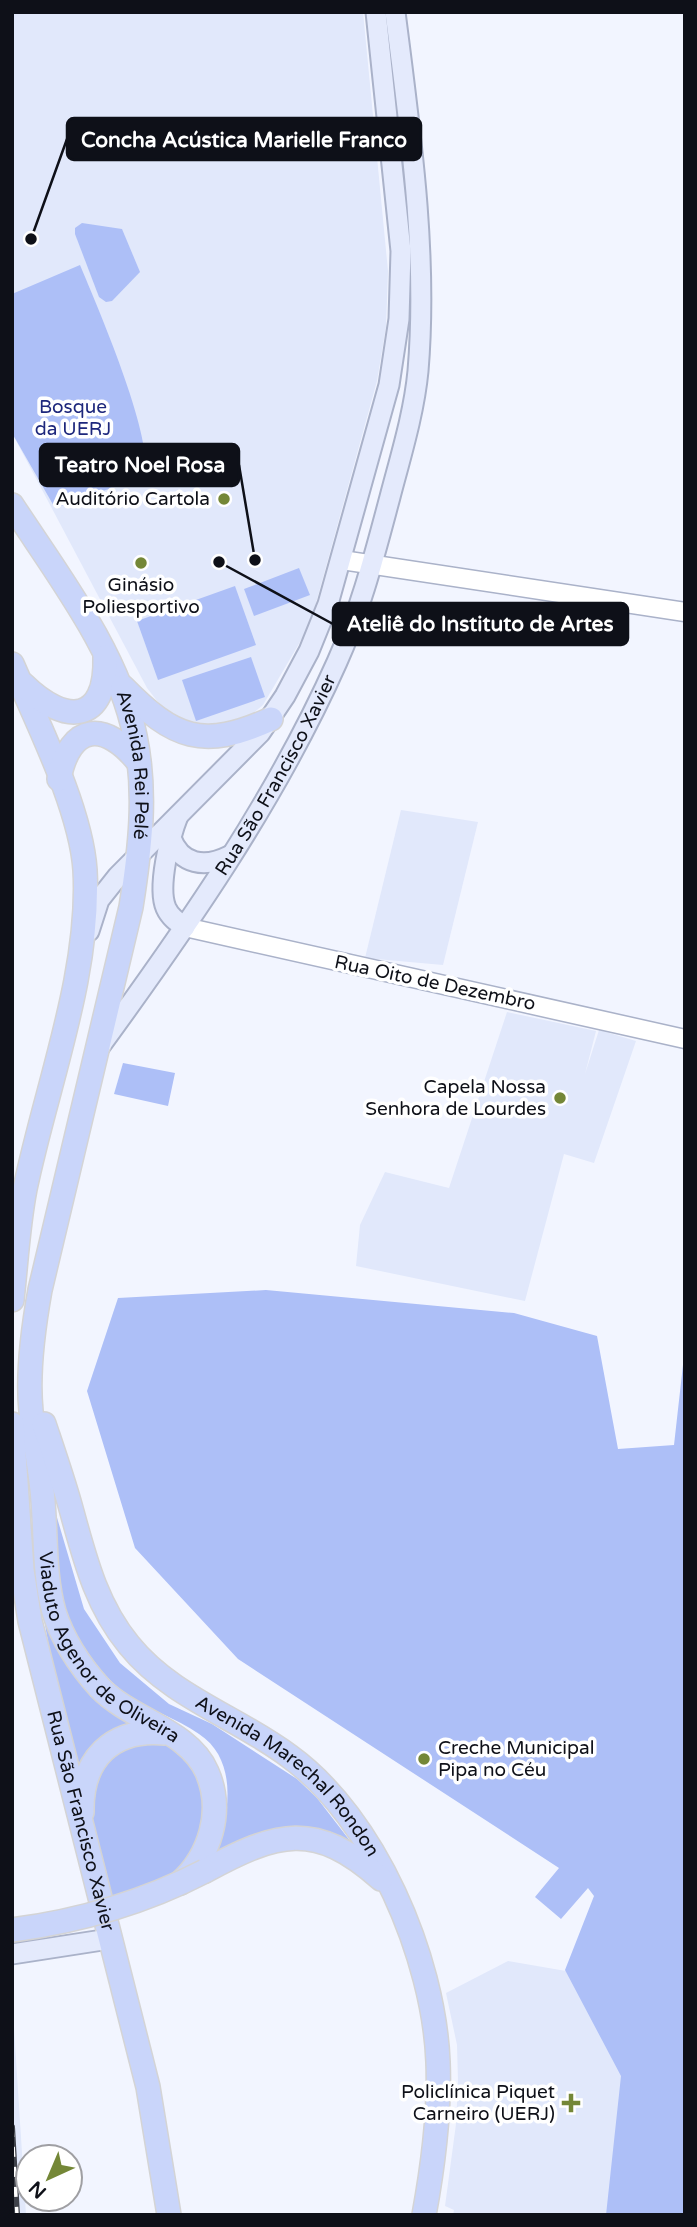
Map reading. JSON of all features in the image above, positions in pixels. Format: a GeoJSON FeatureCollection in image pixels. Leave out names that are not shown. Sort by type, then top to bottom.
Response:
{"type":"FeatureCollection","features":[{"type":"Feature","properties":{"kind":"main road","name":"Rua São Francisco Xavier"},"geometry":{"type":"LineString","coordinates":[[12,1300],[24,1191],[76,974],[99,900],[140,851],[250,744],[271,719],[316,636],[342,560],[389,385],[399,319],[401,251],[376,12]]}},
{"type":"Feature","properties":{"kind":"main road","name":"Rua São Francisco Xavier"},"geometry":{"type":"LineString","coordinates":[[32,1380],[33,1333],[40,1290],[97,1050],[185,927],[278,780],[338,661],[373,566],[410,422],[418,373],[422,295],[408,115],[395,12]]}},
{"type":"Feature","properties":{"kind":"main road","name":"Avenida Rei Pelé"},"geometry":{"type":"LineString","coordinates":[[12,505],[105,655],[118,681],[129,711],[139,763],[140,851],[130,913],[97,1050]]}},
{"type":"Feature","properties":{"kind":"main road"},"geometry":{"type":"LineString","coordinates":[[16,672],[58,711],[81,711],[97,699],[103,686],[105,655]]}},
{"type":"Feature","properties":{"kind":"main road"},"geometry":{"type":"LineString","coordinates":[[16,672],[60,779],[75,825],[85,870],[85,900],[76,974]]}},
{"type":"Feature","properties":{"kind":"main road"},"geometry":{"type":"LineString","coordinates":[[118,681],[162,723],[191,736],[227,736],[271,719]]}},
{"type":"Feature","properties":{"kind":"main road"},"geometry":{"type":"LineString","coordinates":[[60,779],[67,754],[80,739],[89,735],[107,734],[117,739],[139,763]]}},
{"type":"Feature","properties":{"kind":"main road"},"geometry":{"type":"LineString","coordinates":[[180,811],[171,838],[164,900],[170,914],[185,927]]}},
{"type":"Feature","properties":{"kind":"main road"},"geometry":{"type":"LineString","coordinates":[[171,838],[175,849],[198,863],[209,864],[229,856]]}},
{"type":"Feature","properties":{"kind":"main road","name":"Viaduto Agenor de Oliveira"},"geometry":{"type":"LineString","coordinates":[[12,1933],[71,1925],[144,1903],[172,1889],[201,1858],[213,1825],[212,1786],[206,1770],[186,1745],[121,1706],[103,1691],[82,1666],[63,1634],[49,1589],[43,1497],[31,1412],[32,1380]]}},
{"type":"Feature","properties":{"kind":"main road","name":"Avenida Marechal Rondon"},"geometry":{"type":"LineString","coordinates":[[32,1380],[92,1585],[110,1621],[149,1668],[170,1685],[289,1755],[328,1789],[358,1825],[391,1888],[421,1968],[433,2013],[438,2062],[435,2131],[424,2215]]}},
{"type":"Feature","properties":{"kind":"main road","name":"Rua São Francisco Xavier"},"geometry":{"type":"LineString","coordinates":[[12,1423],[22,1570],[30,1621],[148,2087],[169,2215]]}},
{"type":"Feature","properties":{"kind":"main road"},"geometry":{"type":"LineString","coordinates":[[83,1835],[85,1784],[97,1756],[117,1740],[132,1734],[168,1734]]}},
{"type":"Feature","properties":{"kind":"main road","name":"Viaduto Agenor de Oliveira"},"geometry":{"type":"LineString","coordinates":[[12,1933],[66,1923],[159,1895],[258,1843],[282,1837],[323,1842],[362,1862],[391,1888]]}},
{"type":"Feature","properties":{"kind":"main road"},"geometry":{"type":"LineString","coordinates":[[12,1954],[109,1939]]}},
{"type":"Feature","properties":{"kind":"street"},"geometry":{"type":"LineString","coordinates":[[342,560],[685,612]]}},
{"type":"Feature","properties":{"kind":"street","name":"Rua Oito de Dezembro"},"geometry":{"type":"LineString","coordinates":[[185,927],[685,1039]]}},
{"type":"Feature","properties":{"kind":"shaded area"},"geometry":{"type":"Polygon","coordinates":[[[12,12],[363,12],[388,271],[386,327],[377,381],[310,625],[263,705],[251,715],[229,724],[208,726],[188,723],[165,711],[147,688],[12,433],[12,12]]]}},
{"type":"Feature","properties":{"kind":"shaded area"},"geometry":{"type":"Polygon","coordinates":[[[401,810],[478,822],[443,965],[365,958],[401,810]]]}},
{"type":"Feature","properties":{"kind":"shaded area"},"geometry":{"type":"Polygon","coordinates":[[[507,1012],[596,1031],[585,1074],[599,1030],[636,1041],[594,1163],[564,1154],[525,1301],[356,1266],[360,1225],[385,1172],[449,1188],[507,1012]]]}},
{"type":"Feature","properties":{"kind":"shaded area","name":"Policlínica Piquet Carneiro (UERJ)"},"geometry":{"type":"Polygon","coordinates":[[[508,1961],[624,1981],[685,2215],[453,2215],[454,2210],[445,2206],[456,2124],[458,2082],[457,2045],[446,1993],[508,1961]]]}},
{"type":"Feature","properties":{"kind":"shaded area"},"geometry":{"type":"Polygon","coordinates":[[[12,1997],[21,2143],[14,2143],[14,2213],[26,2215],[12,2215],[12,1997]]]}},
{"type":"Feature","properties":{"kind":"green space"},"geometry":{"type":"Polygon","coordinates":[[[82,223],[122,229],[140,272],[112,301],[106,302],[99,297],[75,234],[75,228],[82,223]]]}},
{"type":"Feature","properties":{"kind":"green space","name":"Bosque da UERJ"},"geometry":{"type":"Polygon","coordinates":[[[80,265],[132,401],[145,454],[145,473],[134,480],[55,508],[12,433],[12,294],[80,265]]]}},
{"type":"Feature","properties":{"kind":"green space"},"geometry":{"type":"Polygon","coordinates":[[[299,568],[310,595],[254,616],[244,589],[299,568]]]}},
{"type":"Feature","properties":{"kind":"green space"},"geometry":{"type":"Polygon","coordinates":[[[235,586],[256,645],[158,680],[137,621],[235,586]]]}},
{"type":"Feature","properties":{"kind":"green space"},"geometry":{"type":"Polygon","coordinates":[[[251,657],[265,697],[196,721],[182,680],[251,657]]]}},
{"type":"Feature","properties":{"kind":"green space"},"geometry":{"type":"Polygon","coordinates":[[[123,1063],[175,1073],[168,1106],[114,1094],[123,1063]]]}},
{"type":"Feature","properties":{"kind":"green space"},"geometry":{"type":"Polygon","coordinates":[[[266,1290],[514,1313],[597,1336],[618,1449],[674,1445],[685,1347],[685,2215],[606,2215],[621,2076],[565,1970],[594,1896],[588,1888],[561,1919],[535,1897],[559,1868],[238,1659],[135,1548],[87,1391],[118,1298],[266,1290]]]}},
{"type":"Feature","properties":{"kind":"green space"},"geometry":{"type":"Polygon","coordinates":[[[31,1484],[43,1597],[138,1725],[110,1733],[78,1777],[53,1668],[40,1595],[31,1484]]]}},
{"type":"Feature","properties":{"kind":"green space"},"geometry":{"type":"Polygon","coordinates":[[[53,1504],[84,1609],[120,1663],[169,1704],[212,1724],[297,1779],[317,1798],[354,1846],[261,1834],[236,1843],[214,1857],[227,1809],[228,1791],[221,1759],[212,1745],[199,1734],[118,1687],[101,1670],[82,1644],[73,1628],[62,1594],[53,1504]]]}},
{"type":"Feature","properties":{"kind":"green space"},"geometry":{"type":"Polygon","coordinates":[[[165,1742],[192,1760],[206,1795],[204,1835],[175,1880],[109,1902],[92,1819],[92,1787],[96,1774],[106,1761],[127,1743],[165,1742]]]}},
{"type":"Feature","properties":{"kind":"railway"},"geometry":{"type":"LineString","coordinates":[[12,2127],[17,2215]]}},
{"type":"Feature","properties":{"kind":"place","name":"Concha Acústica Marielle Franco"},"geometry":{"type":"Point","coordinates":[31,239]}},
{"type":"Feature","properties":{"kind":"place","name":"Auditório Cartola"},"geometry":{"type":"Point","coordinates":[224,499]}},
{"type":"Feature","properties":{"kind":"place","name":"Teatro Noel Rosa"},"geometry":{"type":"Point","coordinates":[255,560]}},
{"type":"Feature","properties":{"kind":"place","name":"Ateliê do Instituto de Artes"},"geometry":{"type":"Point","coordinates":[219,562]}},
{"type":"Feature","properties":{"kind":"place","name":"Ginásio Poliesportivo"},"geometry":{"type":"Point","coordinates":[141,563]}},
{"type":"Feature","properties":{"kind":"place","name":"Capela Nossa Senhora de Lourdes"},"geometry":{"type":"Point","coordinates":[560,1098]}},
{"type":"Feature","properties":{"kind":"place","name":"Creche Municipal Pipa no Céu"},"geometry":{"type":"Point","coordinates":[424,1759]}},
{"type":"Feature","properties":{"kind":"place","name":"Policlínica Piquet Carneiro (UERJ)"},"geometry":{"type":"Point","coordinates":[571,2103]}}]}
